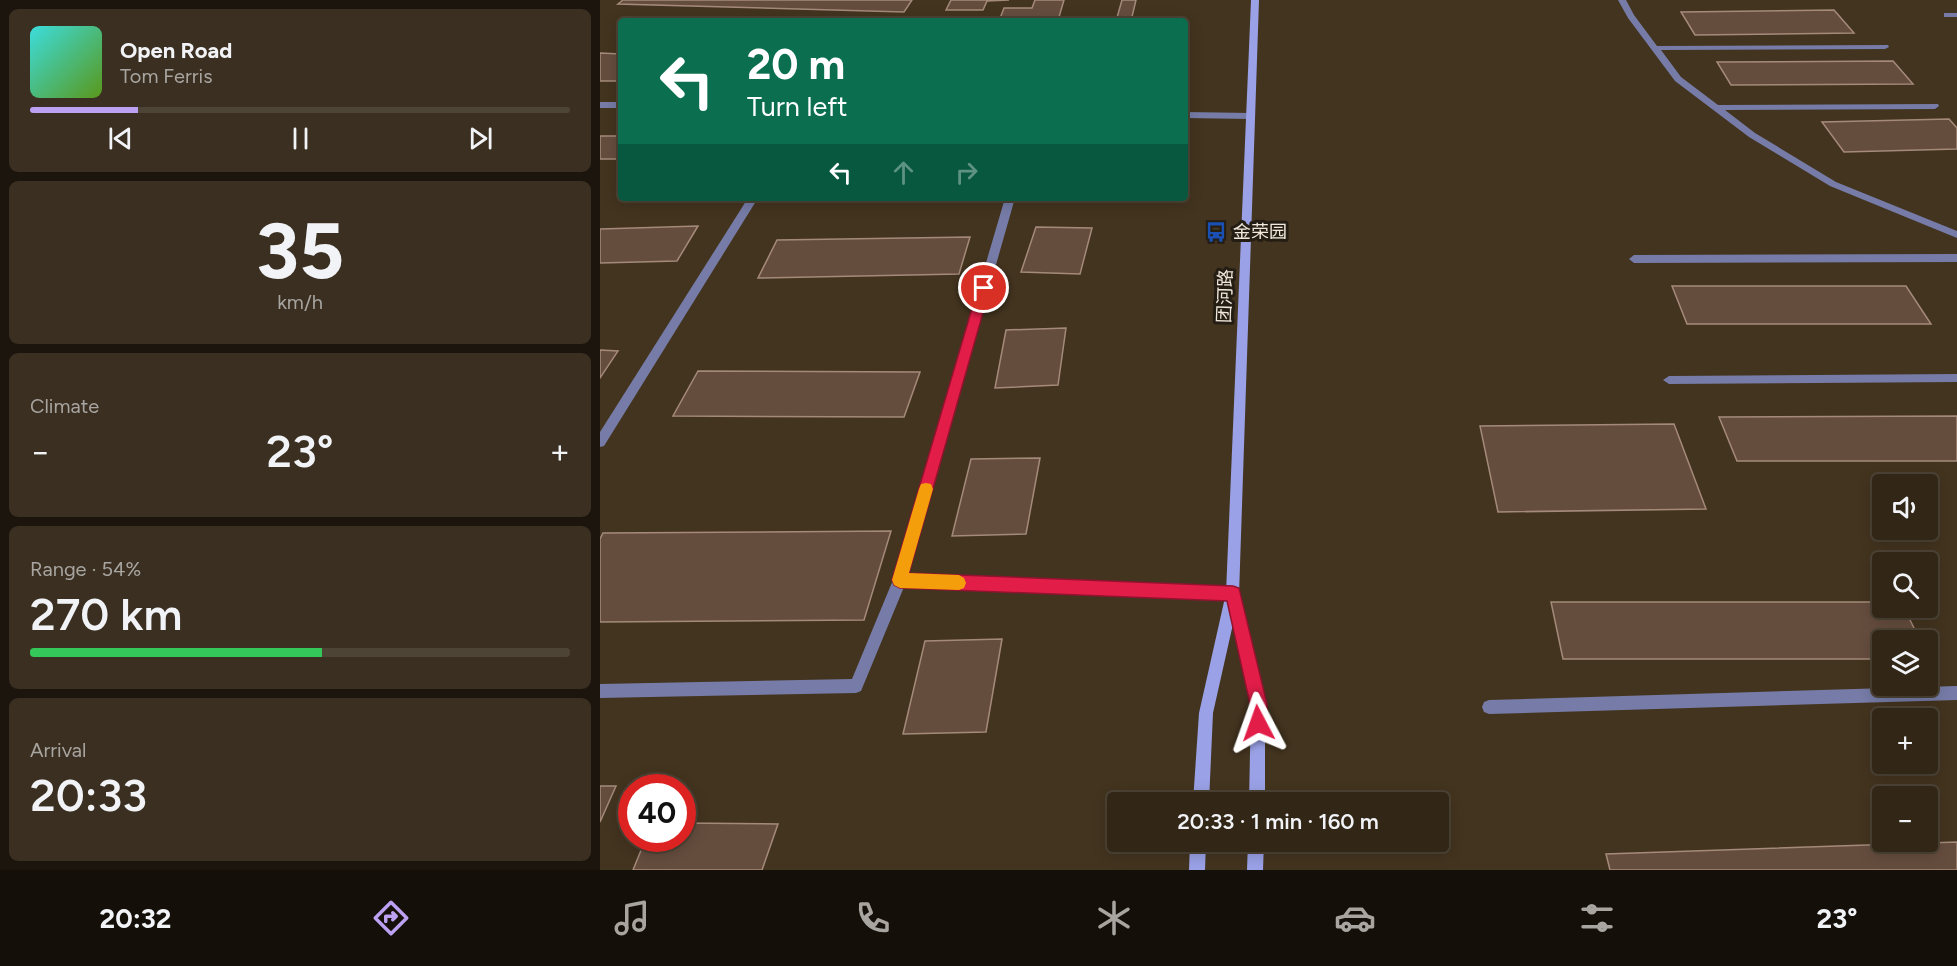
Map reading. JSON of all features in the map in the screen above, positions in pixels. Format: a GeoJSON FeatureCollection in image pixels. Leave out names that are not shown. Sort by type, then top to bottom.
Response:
{"type":"FeatureCollection","features":[{"type":"Feature","properties":{"kind":"street","name":"团河路"},"geometry":{"type":"LineString","coordinates":[[1202,792],[1206,713],[1233,593],[1256,0]]}},
{"type":"Feature","properties":{"kind":"street"},"geometry":{"type":"LineString","coordinates":[[1622,0],[1631,16],[1678,79],[1752,135],[1833,184],[1957,234]]}},
{"type":"Feature","properties":{"kind":"street"},"geometry":{"type":"LineString","coordinates":[[1947,15],[1957,15]]}},
{"type":"Feature","properties":{"kind":"street"},"geometry":{"type":"LineString","coordinates":[[1655,48],[1886,47]]}},
{"type":"Feature","properties":{"kind":"street"},"geometry":{"type":"LineString","coordinates":[[600,105],[618,105]]}},
{"type":"Feature","properties":{"kind":"street"},"geometry":{"type":"LineString","coordinates":[[1716,108],[1935,106]]}},
{"type":"Feature","properties":{"kind":"street"},"geometry":{"type":"LineString","coordinates":[[1188,115],[1251,116]]}},
{"type":"Feature","properties":{"kind":"street"},"geometry":{"type":"LineString","coordinates":[[600,442],[751,201]]}},
{"type":"Feature","properties":{"kind":"street"},"geometry":{"type":"LineString","coordinates":[[600,691],[856,686],[900,580],[1009,201]]}},
{"type":"Feature","properties":{"kind":"street"},"geometry":{"type":"LineString","coordinates":[[1635,259],[1957,258]]}},
{"type":"Feature","properties":{"kind":"street"},"geometry":{"type":"LineString","coordinates":[[1669,380],[1957,378]]}},
{"type":"Feature","properties":{"kind":"street"},"geometry":{"type":"LineString","coordinates":[[900,580],[1233,593]]}},
{"type":"Feature","properties":{"kind":"street","name":"团河路"},"geometry":{"type":"LineString","coordinates":[[1233,593],[1258,704],[1257,792]]}},
{"type":"Feature","properties":{"kind":"street"},"geometry":{"type":"LineString","coordinates":[[1489,707],[1957,693]]}},
{"type":"Feature","properties":{"kind":"street"},"geometry":{"type":"LineString","coordinates":[[1197,870],[1198,852]]}},
{"type":"Feature","properties":{"kind":"street"},"geometry":{"type":"LineString","coordinates":[[1255,870],[1256,852]]}},
{"type":"Feature","properties":{"kind":"building"},"geometry":{"type":"Polygon","coordinates":[[[623,0],[912,0],[904,12],[618,4],[623,0]]]}},
{"type":"Feature","properties":{"kind":"building"},"geometry":{"type":"Polygon","coordinates":[[[951,0],[1009,0],[987,1],[983,10],[946,10],[951,0]]]}},
{"type":"Feature","properties":{"kind":"building"},"geometry":{"type":"Polygon","coordinates":[[[1035,0],[1064,0],[1059,17],[1000,18],[1004,8],[1032,8],[1035,0]]]}},
{"type":"Feature","properties":{"kind":"building"},"geometry":{"type":"Polygon","coordinates":[[[1122,0],[1136,0],[1132,18],[1117,18],[1122,0]]]}},
{"type":"Feature","properties":{"kind":"building"},"geometry":{"type":"Polygon","coordinates":[[[1834,10],[1854,33],[1695,35],[1681,12],[1834,10]]]}},
{"type":"Feature","properties":{"kind":"building"},"geometry":{"type":"Polygon","coordinates":[[[600,53],[618,54],[618,81],[600,81],[600,53]]]}},
{"type":"Feature","properties":{"kind":"building"},"geometry":{"type":"Polygon","coordinates":[[[1893,61],[1913,84],[1731,85],[1717,62],[1893,61]]]}},
{"type":"Feature","properties":{"kind":"building"},"geometry":{"type":"Polygon","coordinates":[[[1949,119],[1957,128],[1957,149],[1844,152],[1822,122],[1949,119]]]}},
{"type":"Feature","properties":{"kind":"building"},"geometry":{"type":"Polygon","coordinates":[[[600,136],[618,136],[618,159],[600,159],[600,136]]]}},
{"type":"Feature","properties":{"kind":"building"},"geometry":{"type":"Polygon","coordinates":[[[698,226],[677,261],[600,263],[600,229],[698,226]]]}},
{"type":"Feature","properties":{"kind":"building"},"geometry":{"type":"Polygon","coordinates":[[[1036,227],[1092,228],[1080,274],[1021,272],[1036,227]]]}},
{"type":"Feature","properties":{"kind":"building"},"geometry":{"type":"Polygon","coordinates":[[[970,237],[959,274],[758,278],[777,240],[970,237]]]}},
{"type":"Feature","properties":{"kind":"building"},"geometry":{"type":"Polygon","coordinates":[[[1672,286],[1906,286],[1931,324],[1687,324],[1672,286]]]}},
{"type":"Feature","properties":{"kind":"building"},"geometry":{"type":"Polygon","coordinates":[[[1066,328],[1058,385],[995,388],[1006,330],[1066,328]]]}},
{"type":"Feature","properties":{"kind":"building"},"geometry":{"type":"Polygon","coordinates":[[[600,350],[618,351],[600,378],[600,350]]]}},
{"type":"Feature","properties":{"kind":"building"},"geometry":{"type":"Polygon","coordinates":[[[698,371],[920,372],[904,417],[673,416],[698,371]]]}},
{"type":"Feature","properties":{"kind":"building"},"geometry":{"type":"Polygon","coordinates":[[[1957,416],[1957,461],[1737,461],[1719,417],[1957,416]]]}},
{"type":"Feature","properties":{"kind":"building"},"geometry":{"type":"Polygon","coordinates":[[[1674,424],[1706,509],[1498,512],[1480,426],[1674,424]]]}},
{"type":"Feature","properties":{"kind":"building"},"geometry":{"type":"Polygon","coordinates":[[[1040,458],[1026,534],[952,536],[971,459],[1040,458]]]}},
{"type":"Feature","properties":{"kind":"building"},"geometry":{"type":"Polygon","coordinates":[[[891,531],[864,620],[600,622],[600,539],[603,533],[891,531]]]}},
{"type":"Feature","properties":{"kind":"building"},"geometry":{"type":"Polygon","coordinates":[[[1551,602],[1872,602],[1872,618],[1909,618],[1915,630],[1872,630],[1872,659],[1563,659],[1551,602]]]}},
{"type":"Feature","properties":{"kind":"building"},"geometry":{"type":"Polygon","coordinates":[[[1002,639],[986,732],[903,734],[925,641],[1002,639]]]}},
{"type":"Feature","properties":{"kind":"building"},"geometry":{"type":"Polygon","coordinates":[[[600,786],[616,786],[600,822],[600,786]]]}},
{"type":"Feature","properties":{"kind":"building"},"geometry":{"type":"Polygon","coordinates":[[[696,823],[778,824],[762,870],[633,870],[640,852],[696,852],[696,823]]]}},
{"type":"Feature","properties":{"kind":"building"},"geometry":{"type":"Polygon","coordinates":[[[1957,842],[1957,870],[1610,870],[1606,854],[1872,845],[1872,852],[1938,852],[1938,843],[1957,842]]]}},
{"type":"Feature","properties":{"kind":"slow traffic"},"geometry":{"type":"LineString","coordinates":[[926,489],[900,580],[959,583]]}},
{"type":"Feature","properties":{"kind":"place","name":"金荣园"},"geometry":{"type":"Point","coordinates":[1216,232]}},
{"type":"Feature","properties":{"kind":"route"},"geometry":{"type":"LineString","coordinates":[[984,288],[900,580],[1233,593],[1258,704],[1258,723]]}}]}
